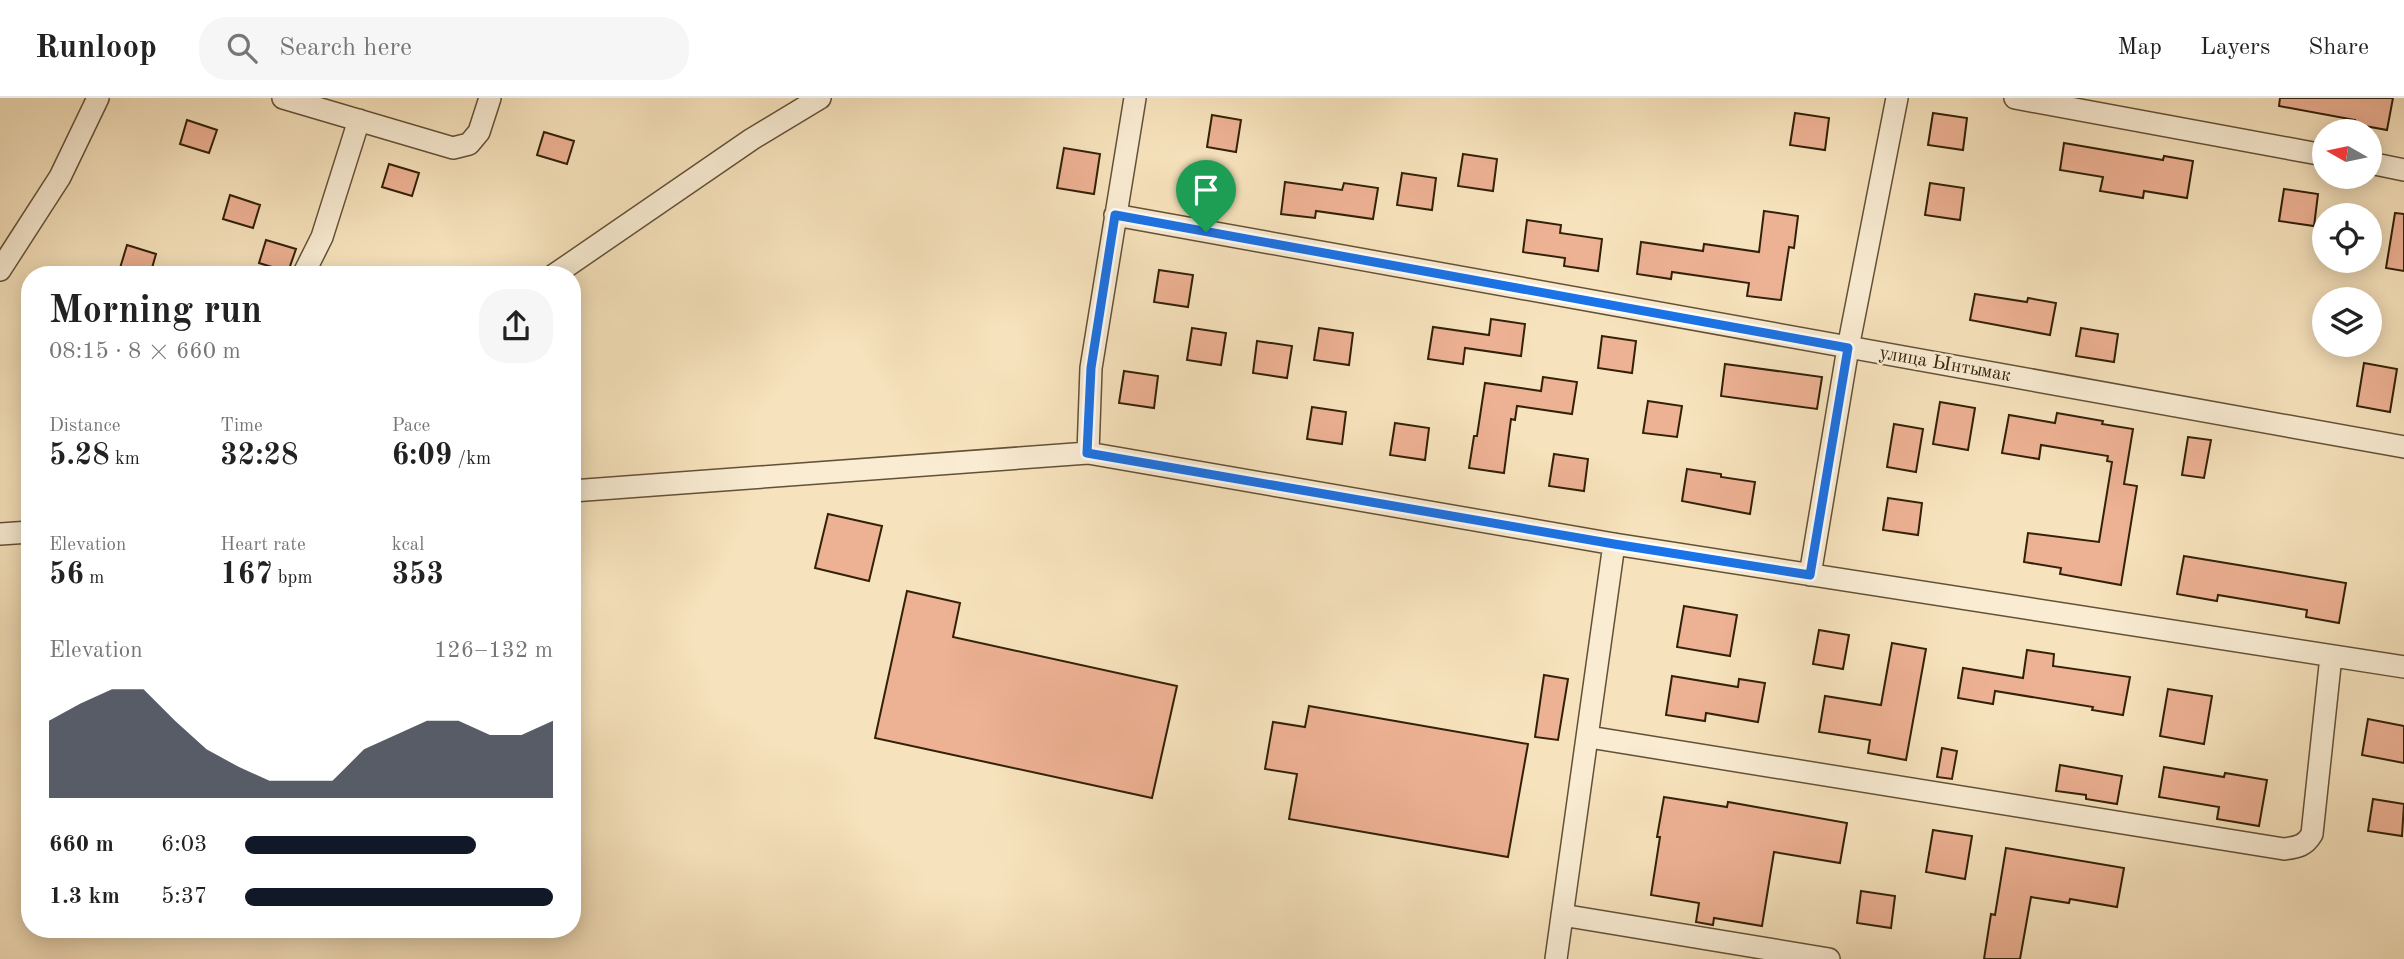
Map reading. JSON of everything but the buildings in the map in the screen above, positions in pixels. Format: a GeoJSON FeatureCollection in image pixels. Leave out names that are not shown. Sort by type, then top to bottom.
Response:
{"type":"FeatureCollection","features":[{"type":"Feature","properties":{"kind":"street"},"geometry":{"type":"LineString","coordinates":[[0,270],[60,177],[98,98]]}},
{"type":"Feature","properties":{"kind":"street"},"geometry":{"type":"LineString","coordinates":[[283,98],[453,148],[469,144],[479,132],[490,98]]}},
{"type":"Feature","properties":{"kind":"street"},"geometry":{"type":"LineString","coordinates":[[567,266],[752,139],[820,98]]}},
{"type":"Feature","properties":{"kind":"street"},"geometry":{"type":"LineString","coordinates":[[1087,453],[1091,368],[1135,98]]}},
{"type":"Feature","properties":{"kind":"street"},"geometry":{"type":"LineString","coordinates":[[1810,575],[1848,348],[1897,98]]}},
{"type":"Feature","properties":{"kind":"street"},"geometry":{"type":"LineString","coordinates":[[2015,98],[2312,153]]}},
{"type":"Feature","properties":{"kind":"street"},"geometry":{"type":"LineString","coordinates":[[308,266],[322,237],[359,120]]}},
{"type":"Feature","properties":{"kind":"street"},"geometry":{"type":"LineString","coordinates":[[2382,165],[2404,170]]}},
{"type":"Feature","properties":{"kind":"street","name":"улица Ынтымак"},"geometry":{"type":"LineString","coordinates":[[1115,215],[2404,447]]}},
{"type":"Feature","properties":{"kind":"street"},"geometry":{"type":"LineString","coordinates":[[581,490],[1087,453],[1614,544],[2404,667]]}},
{"type":"Feature","properties":{"kind":"street"},"geometry":{"type":"LineString","coordinates":[[0,534],[21,533]]}},
{"type":"Feature","properties":{"kind":"street"},"geometry":{"type":"LineString","coordinates":[[1556,959],[1614,544]]}},
{"type":"Feature","properties":{"kind":"street"},"geometry":{"type":"LineString","coordinates":[[1589,737],[2270,847],[2297,848],[2306,843],[2312,834],[2331,656]]}},
{"type":"Feature","properties":{"kind":"street"},"geometry":{"type":"LineString","coordinates":[[1562,915],[1829,959]]}},
{"type":"Feature","properties":{"kind":"route"},"geometry":{"type":"LineString","coordinates":[[1115,215],[1206,232],[1848,348],[1810,575],[1087,453],[1091,368],[1115,215]]}}]}
